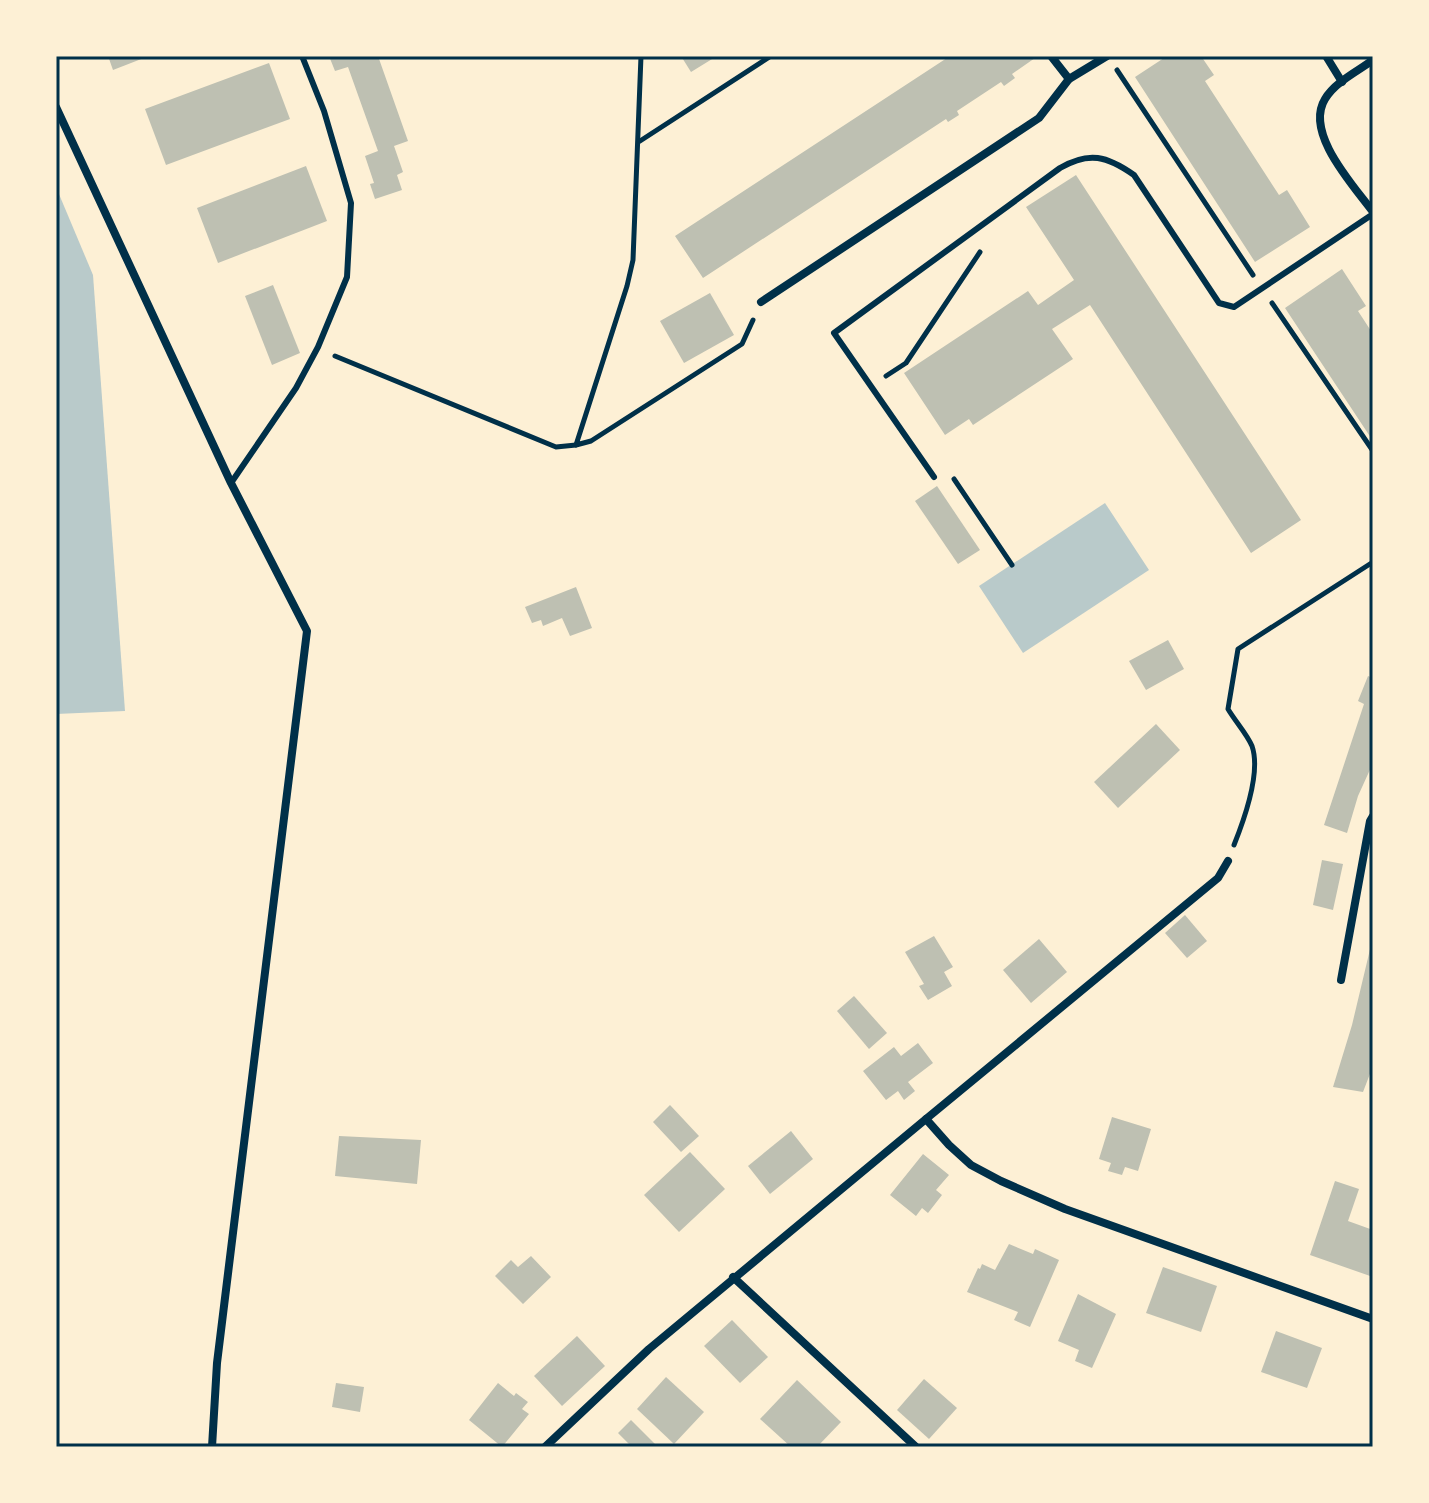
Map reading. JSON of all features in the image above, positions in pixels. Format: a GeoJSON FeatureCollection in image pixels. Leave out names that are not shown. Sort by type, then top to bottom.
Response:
{"type":"FeatureCollection","features":[{"type":"Feature","properties":{"kind":"street"},"geometry":{"type":"LineString","coordinates":[[1051,56],[1069,79]]}},
{"type":"Feature","properties":{"kind":"street"},"geometry":{"type":"LineString","coordinates":[[761,302],[1039,118],[1069,79],[1107,56]]}},
{"type":"Feature","properties":{"kind":"street"},"geometry":{"type":"LineString","coordinates":[[1326,56],[1342,82]]}},
{"type":"Feature","properties":{"kind":"street"},"geometry":{"type":"LineString","coordinates":[[1373,60],[1325,98],[1319,114],[1327,147],[1373,213]]}},
{"type":"Feature","properties":{"kind":"street"},"geometry":{"type":"LineString","coordinates":[[56,107],[231,483],[307,631],[217,1363],[212,1447]]}},
{"type":"Feature","properties":{"kind":"street"},"geometry":{"type":"LineString","coordinates":[[1341,980],[1373,816]]}},
{"type":"Feature","properties":{"kind":"street"},"geometry":{"type":"LineString","coordinates":[[545,1447],[649,1349],[1218,878],[1228,861]]}},
{"type":"Feature","properties":{"kind":"street"},"geometry":{"type":"LineString","coordinates":[[926,1119],[971,1165],[1001,1181],[1065,1209],[1373,1319]]}},
{"type":"Feature","properties":{"kind":"street"},"geometry":{"type":"LineString","coordinates":[[733,1277],[916,1447]]}},
{"type":"Feature","properties":{"kind":"lane"},"geometry":{"type":"LineString","coordinates":[[231,483],[296,388],[318,347],[347,277],[351,203],[324,111],[302,56]]}},
{"type":"Feature","properties":{"kind":"lane"},"geometry":{"type":"LineString","coordinates":[[934,477],[834,333],[1077,158],[1097,157],[1116,162],[1134,175],[1219,303],[1234,307],[1373,213]]}},
{"type":"Feature","properties":{"kind":"path"},"geometry":{"type":"LineString","coordinates":[[576,445],[633,260],[641,56]]}},
{"type":"Feature","properties":{"kind":"path"},"geometry":{"type":"LineString","coordinates":[[639,142],[771,56]]}},
{"type":"Feature","properties":{"kind":"path"},"geometry":{"type":"LineString","coordinates":[[1116,69],[1373,451]]}},
{"type":"Feature","properties":{"kind":"path"},"geometry":{"type":"LineString","coordinates":[[899,368],[906,363],[981,251]]}},
{"type":"Feature","properties":{"kind":"path"},"geometry":{"type":"LineString","coordinates":[[318,347],[556,447],[576,445],[591,441],[742,344],[761,302]]}},
{"type":"Feature","properties":{"kind":"path"},"geometry":{"type":"LineString","coordinates":[[927,467],[940,458],[1012,565]]}},
{"type":"Feature","properties":{"kind":"path"},"geometry":{"type":"LineString","coordinates":[[1228,861],[1242,825],[1255,766],[1252,746],[1228,709],[1238,649],[1373,562]]}},
{"type":"Feature","properties":{"kind":"shaded area"},"geometry":{"type":"Polygon","coordinates":[[[56,187],[93,275],[125,711],[56,714],[56,187]]]}},
{"type":"Feature","properties":{"kind":"shaded area"},"geometry":{"type":"Polygon","coordinates":[[[1105,503],[1149,570],[1023,653],[979,586],[1105,503]]]}},
{"type":"Feature","properties":{"kind":"building"},"geometry":{"type":"Polygon","coordinates":[[[108,56],[149,56],[113,70],[108,56]]]}},
{"type":"Feature","properties":{"kind":"building"},"geometry":{"type":"Polygon","coordinates":[[[329,56],[378,56],[408,141],[394,146],[403,172],[397,175],[402,190],[375,199],[370,184],[374,183],[365,156],[378,151],[348,67],[335,71],[329,56]]]}},
{"type":"Feature","properties":{"kind":"building"},"geometry":{"type":"Polygon","coordinates":[[[681,56],[717,56],[691,72],[681,56]]]}},
{"type":"Feature","properties":{"kind":"building"},"geometry":{"type":"Polygon","coordinates":[[[950,56],[1035,58],[1012,74],[1015,78],[1004,86],[1001,82],[957,111],[959,115],[948,122],[946,119],[703,278],[675,236],[950,56]]]}},
{"type":"Feature","properties":{"kind":"building"},"geometry":{"type":"Polygon","coordinates":[[[1167,56],[1201,56],[1214,75],[1205,81],[1279,195],[1287,190],[1310,227],[1255,262],[1135,77],[1167,56]]]}},
{"type":"Feature","properties":{"kind":"building"},"geometry":{"type":"Polygon","coordinates":[[[269,63],[290,119],[166,165],[145,109],[269,63]]]}},
{"type":"Feature","properties":{"kind":"building"},"geometry":{"type":"Polygon","coordinates":[[[306,166],[327,221],[218,263],[197,208],[306,166]]]}},
{"type":"Feature","properties":{"kind":"building"},"geometry":{"type":"Polygon","coordinates":[[[1076,175],[1301,520],[1251,553],[1090,305],[1052,329],[1073,359],[973,425],[969,419],[945,435],[904,373],[1028,291],[1038,305],[1074,280],[1026,207],[1076,175]]]}},
{"type":"Feature","properties":{"kind":"building"},"geometry":{"type":"Polygon","coordinates":[[[1342,269],[1366,306],[1358,311],[1373,334],[1373,441],[1285,308],[1342,269]]]}},
{"type":"Feature","properties":{"kind":"building"},"geometry":{"type":"Polygon","coordinates":[[[273,285],[300,353],[272,365],[245,296],[273,285]]]}},
{"type":"Feature","properties":{"kind":"building"},"geometry":{"type":"Polygon","coordinates":[[[710,293],[734,335],[684,363],[660,321],[710,293]]]}},
{"type":"Feature","properties":{"kind":"building"},"geometry":{"type":"Polygon","coordinates":[[[937,486],[980,550],[958,564],[915,501],[937,486]]]}},
{"type":"Feature","properties":{"kind":"building"},"geometry":{"type":"Polygon","coordinates":[[[576,587],[592,628],[570,636],[562,618],[543,626],[541,620],[532,623],[525,607],[576,587]]]}},
{"type":"Feature","properties":{"kind":"building"},"geometry":{"type":"Polygon","coordinates":[[[1168,640],[1184,669],[1146,690],[1129,661],[1168,640]]]}},
{"type":"Feature","properties":{"kind":"building"},"geometry":{"type":"Polygon","coordinates":[[[1368,676],[1373,678],[1373,763],[1358,796],[1347,833],[1324,825],[1364,704],[1358,701],[1368,676]]]}},
{"type":"Feature","properties":{"kind":"building"},"geometry":{"type":"Polygon","coordinates":[[[1156,724],[1180,750],[1118,808],[1094,782],[1156,724]]]}},
{"type":"Feature","properties":{"kind":"building"},"geometry":{"type":"Polygon","coordinates":[[[1322,860],[1343,864],[1333,910],[1313,905],[1322,860]]]}},
{"type":"Feature","properties":{"kind":"building"},"geometry":{"type":"Polygon","coordinates":[[[1185,915],[1207,941],[1187,958],[1165,933],[1185,915]]]}},
{"type":"Feature","properties":{"kind":"building"},"geometry":{"type":"Polygon","coordinates":[[[934,936],[953,967],[944,972],[952,986],[928,1000],[919,986],[924,984],[905,952],[934,936]]]}},
{"type":"Feature","properties":{"kind":"building"},"geometry":{"type":"Polygon","coordinates":[[[1039,939],[1067,972],[1031,1003],[1003,970],[1039,939]]]}},
{"type":"Feature","properties":{"kind":"building"},"geometry":{"type":"Polygon","coordinates":[[[1372,941],[1373,1066],[1363,1092],[1333,1087],[1372,941]]]}},
{"type":"Feature","properties":{"kind":"building"},"geometry":{"type":"Polygon","coordinates":[[[854,996],[887,1033],[869,1049],[837,1011],[854,996]]]}},
{"type":"Feature","properties":{"kind":"building"},"geometry":{"type":"Polygon","coordinates":[[[918,1043],[933,1063],[908,1082],[915,1091],[904,1100],[898,1091],[886,1100],[863,1071],[894,1047],[901,1056],[918,1043]]]}},
{"type":"Feature","properties":{"kind":"building"},"geometry":{"type":"Polygon","coordinates":[[[670,1105],[699,1136],[681,1152],[653,1122],[670,1105]]]}},
{"type":"Feature","properties":{"kind":"building"},"geometry":{"type":"Polygon","coordinates":[[[1112,1117],[1151,1129],[1138,1171],[1125,1167],[1122,1175],[1108,1171],[1111,1163],[1099,1159],[1112,1117]]]}},
{"type":"Feature","properties":{"kind":"building"},"geometry":{"type":"Polygon","coordinates":[[[791,1131],[813,1159],[770,1194],[748,1166],[791,1131]]]}},
{"type":"Feature","properties":{"kind":"building"},"geometry":{"type":"Polygon","coordinates":[[[339,1136],[421,1140],[417,1184],[335,1176],[339,1136]]]}},
{"type":"Feature","properties":{"kind":"building"},"geometry":{"type":"Polygon","coordinates":[[[690,1152],[725,1189],[679,1232],[644,1195],[690,1152]]]}},
{"type":"Feature","properties":{"kind":"building"},"geometry":{"type":"Polygon","coordinates":[[[923,1154],[949,1175],[936,1190],[942,1195],[928,1213],[922,1208],[916,1216],[890,1195],[923,1154]]]}},
{"type":"Feature","properties":{"kind":"building"},"geometry":{"type":"Polygon","coordinates":[[[1335,1181],[1359,1189],[1348,1221],[1373,1230],[1373,1277],[1310,1255],[1335,1181]]]}},
{"type":"Feature","properties":{"kind":"building"},"geometry":{"type":"Polygon","coordinates":[[[1009,1244],[1033,1254],[1035,1249],[1059,1260],[1030,1327],[1014,1320],[1018,1312],[967,1292],[978,1268],[982,1264],[995,1270],[1009,1244]]]}},
{"type":"Feature","properties":{"kind":"building"},"geometry":{"type":"Polygon","coordinates":[[[531,1256],[551,1277],[523,1304],[495,1276],[511,1260],[518,1267],[531,1256]]]}},
{"type":"Feature","properties":{"kind":"building"},"geometry":{"type":"Polygon","coordinates":[[[1163,1267],[1217,1286],[1201,1332],[1146,1313],[1163,1267]]]}},
{"type":"Feature","properties":{"kind":"building"},"geometry":{"type":"Polygon","coordinates":[[[1078,1294],[1116,1314],[1092,1368],[1075,1361],[1079,1350],[1058,1341],[1078,1294]]]}},
{"type":"Feature","properties":{"kind":"building"},"geometry":{"type":"Polygon","coordinates":[[[732,1320],[768,1357],[740,1383],[704,1346],[732,1320]]]}},
{"type":"Feature","properties":{"kind":"building"},"geometry":{"type":"Polygon","coordinates":[[[1276,1331],[1322,1348],[1307,1388],[1261,1372],[1276,1331]]]}},
{"type":"Feature","properties":{"kind":"building"},"geometry":{"type":"Polygon","coordinates":[[[577,1336],[605,1366],[562,1406],[534,1376],[577,1336]]]}},
{"type":"Feature","properties":{"kind":"building"},"geometry":{"type":"Polygon","coordinates":[[[666,1377],[704,1412],[674,1444],[637,1409],[666,1377]]]}},
{"type":"Feature","properties":{"kind":"building"},"geometry":{"type":"Polygon","coordinates":[[[924,1379],[957,1408],[929,1439],[897,1410],[924,1379]]]}},
{"type":"Feature","properties":{"kind":"building"},"geometry":{"type":"Polygon","coordinates":[[[797,1380],[841,1422],[817,1447],[791,1447],[760,1419],[797,1380]]]}},
{"type":"Feature","properties":{"kind":"building"},"geometry":{"type":"Polygon","coordinates":[[[336,1383],[364,1387],[360,1412],[332,1407],[336,1383]]]}},
{"type":"Feature","properties":{"kind":"building"},"geometry":{"type":"Polygon","coordinates":[[[498,1383],[514,1396],[516,1393],[528,1402],[522,1409],[529,1414],[502,1447],[469,1420],[498,1383]]]}},
{"type":"Feature","properties":{"kind":"building"},"geometry":{"type":"Polygon","coordinates":[[[631,1420],[658,1447],[628,1447],[630,1445],[618,1433],[631,1420]]]}}]}
